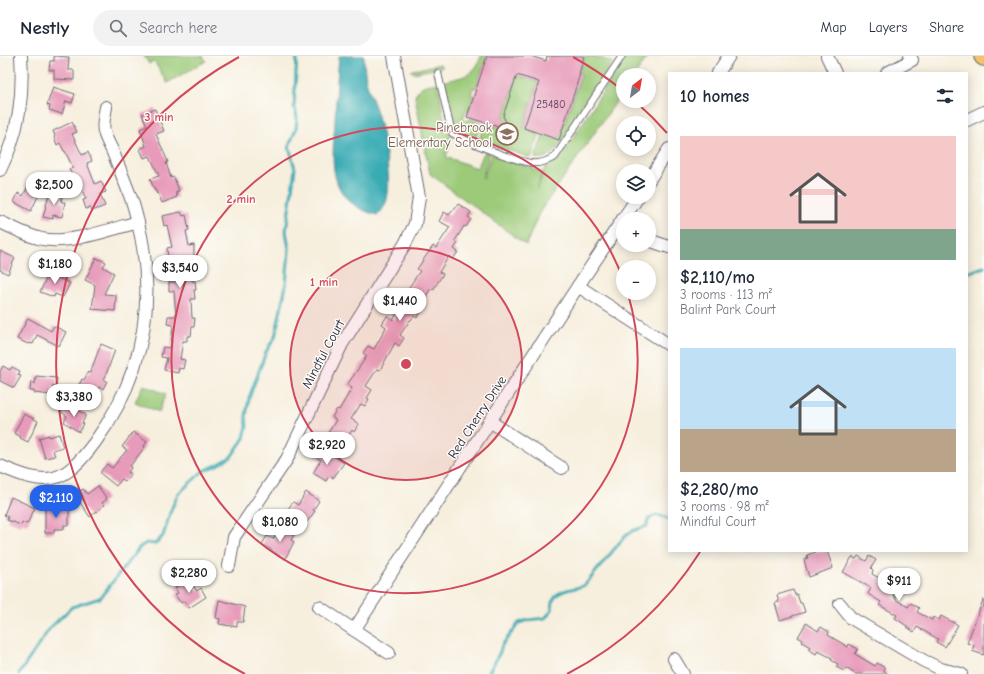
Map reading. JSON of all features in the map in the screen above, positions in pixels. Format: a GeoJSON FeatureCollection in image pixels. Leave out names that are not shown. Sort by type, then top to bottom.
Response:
{"type":"FeatureCollection","features":[{"type":"Feature","properties":{"kind":"street"},"geometry":{"type":"LineString","coordinates":[[0,170],[11,144],[19,114],[22,85],[21,56]]}},
{"type":"Feature","properties":{"kind":"street","name":"Mindful Court"},"geometry":{"type":"LineString","coordinates":[[228,566],[234,537],[287,459],[342,344],[416,224],[419,197],[394,56]]}},
{"type":"Feature","properties":{"kind":"street"},"geometry":{"type":"LineString","coordinates":[[723,71],[729,56]]}},
{"type":"Feature","properties":{"kind":"street"},"geometry":{"type":"LineString","coordinates":[[827,56],[835,72]]}},
{"type":"Feature","properties":{"kind":"street"},"geometry":{"type":"LineString","coordinates":[[889,72],[912,60],[910,56]]}},
{"type":"Feature","properties":{"kind":"street"},"geometry":{"type":"LineString","coordinates":[[0,466],[20,475],[34,479],[49,479],[62,475],[76,465],[109,423],[126,390],[137,359],[144,327],[147,294],[146,262],[133,203],[104,130],[106,107]]}},
{"type":"Feature","properties":{"kind":"street"},"geometry":{"type":"LineString","coordinates":[[968,120],[984,112]]}},
{"type":"Feature","properties":{"kind":"street"},"geometry":{"type":"LineString","coordinates":[[656,169],[668,151]]}},
{"type":"Feature","properties":{"kind":"street"},"geometry":{"type":"LineString","coordinates":[[0,222],[27,235],[55,241],[70,239],[138,222]]}},
{"type":"Feature","properties":{"kind":"street","name":"Red Cherry Drive"},"geometry":{"type":"LineString","coordinates":[[354,630],[491,422],[578,286],[616,231]]}},
{"type":"Feature","properties":{"kind":"street"},"geometry":{"type":"LineString","coordinates":[[656,243],[668,247]]}},
{"type":"Feature","properties":{"kind":"street"},"geometry":{"type":"LineString","coordinates":[[578,286],[668,345]]}},
{"type":"Feature","properties":{"kind":"street"},"geometry":{"type":"LineString","coordinates":[[491,422],[562,468]]}},
{"type":"Feature","properties":{"kind":"street"},"geometry":{"type":"LineString","coordinates":[[840,604],[852,618],[924,661],[941,669],[961,674]]}},
{"type":"Feature","properties":{"kind":"street"},"geometry":{"type":"LineString","coordinates":[[319,607],[389,653]]}},
{"type":"Feature","properties":{"kind":"street"},"geometry":{"type":"LineString","coordinates":[[674,659],[683,674]]}},
{"type":"Feature","properties":{"kind":"lane"},"geometry":{"type":"LineString","coordinates":[[438,72],[452,133],[467,141],[536,164],[548,161],[554,157],[622,56]]}},
{"type":"Feature","properties":{"kind":"green space"},"geometry":{"type":"Polygon","coordinates":[[[144,56],[203,56],[206,61],[167,83],[154,61],[149,64],[144,56]]]}},
{"type":"Feature","properties":{"kind":"green space"},"geometry":{"type":"Polygon","coordinates":[[[481,56],[487,56],[476,88],[473,88],[471,95],[474,96],[468,112],[466,111],[463,119],[469,121],[470,119],[481,123],[475,139],[462,134],[455,127],[451,115],[445,81],[463,77],[472,72],[481,56]]]}},
{"type":"Feature","properties":{"kind":"green space"},"geometry":{"type":"Polygon","coordinates":[[[585,56],[596,56],[613,62],[557,149],[552,154],[541,158],[535,158],[543,136],[546,137],[547,135],[559,139],[581,75],[579,74],[585,56]]]}},
{"type":"Feature","properties":{"kind":"green space"},"geometry":{"type":"Polygon","coordinates":[[[627,56],[648,56],[640,68],[619,68],[627,56]]]}},
{"type":"Feature","properties":{"kind":"green space"},"geometry":{"type":"Polygon","coordinates":[[[440,64],[442,67],[440,68],[414,73],[411,71],[413,70],[440,64]]]}},
{"type":"Feature","properties":{"kind":"green space"},"geometry":{"type":"Polygon","coordinates":[[[616,72],[616,102],[539,213],[526,245],[430,174],[415,97],[418,90],[423,86],[438,83],[445,125],[452,137],[446,157],[477,168],[485,151],[490,153],[482,177],[483,178],[492,154],[542,172],[537,189],[546,166],[554,162],[561,155],[616,72]]]}},
{"type":"Feature","properties":{"kind":"green space"},"geometry":{"type":"Polygon","coordinates":[[[517,75],[538,82],[524,127],[540,133],[531,158],[479,140],[485,123],[500,128],[517,75]]]}},
{"type":"Feature","properties":{"kind":"green space"},"geometry":{"type":"Polygon","coordinates":[[[143,385],[166,394],[159,412],[135,402],[143,385]]]}},
{"type":"Feature","properties":{"kind":"water"},"geometry":{"type":"Polygon","coordinates":[[[339,56],[364,56],[366,81],[377,112],[386,154],[389,185],[384,208],[378,215],[372,214],[349,201],[338,185],[334,170],[333,153],[339,56]]]}},
{"type":"Feature","properties":{"kind":"building"},"geometry":{"type":"Polygon","coordinates":[[[54,56],[69,57],[68,70],[74,70],[74,80],[54,79],[54,70],[49,70],[50,61],[54,61],[54,56]]]}},
{"type":"Feature","properties":{"kind":"building","name":"Pinebrook Elementary School"},"geometry":{"type":"Polygon","coordinates":[[[487,56],[530,56],[546,61],[547,56],[584,56],[580,74],[559,140],[524,128],[539,82],[517,75],[503,116],[511,131],[467,117],[487,56]]]}},
{"type":"Feature","properties":{"kind":"building"},"geometry":{"type":"Polygon","coordinates":[[[53,87],[75,94],[72,103],[66,101],[62,114],[49,110],[50,106],[47,105],[53,87]]]}},
{"type":"Feature","properties":{"kind":"building"},"geometry":{"type":"Polygon","coordinates":[[[155,109],[164,131],[156,134],[168,162],[166,163],[171,178],[174,177],[179,191],[176,192],[177,197],[162,203],[150,179],[159,176],[150,156],[144,158],[140,149],[146,146],[140,129],[147,126],[142,114],[155,109]]]}},
{"type":"Feature","properties":{"kind":"building"},"geometry":{"type":"Polygon","coordinates":[[[72,122],[77,132],[72,134],[82,155],[88,152],[92,161],[87,163],[95,184],[101,181],[106,192],[100,194],[105,206],[92,211],[90,207],[86,209],[83,200],[86,199],[78,181],[75,176],[73,177],[69,169],[73,168],[65,151],[60,143],[57,145],[54,137],[53,131],[72,122]]]}},
{"type":"Feature","properties":{"kind":"building"},"geometry":{"type":"Polygon","coordinates":[[[29,184],[41,190],[31,211],[14,202],[18,193],[23,196],[29,184]]]}},
{"type":"Feature","properties":{"kind":"building"},"geometry":{"type":"Polygon","coordinates":[[[55,193],[63,194],[61,202],[65,202],[62,217],[53,215],[53,219],[43,217],[49,194],[54,197],[55,193]]]}},
{"type":"Feature","properties":{"kind":"building"},"geometry":{"type":"Polygon","coordinates":[[[458,204],[471,212],[468,217],[471,219],[466,227],[464,226],[455,241],[458,243],[454,249],[458,252],[453,259],[449,256],[439,272],[443,274],[433,290],[431,288],[419,308],[422,310],[417,318],[414,316],[410,320],[400,335],[404,338],[399,346],[395,343],[380,370],[377,369],[366,386],[372,390],[367,398],[369,399],[365,406],[361,404],[351,419],[359,424],[354,432],[352,430],[347,439],[344,437],[341,441],[328,433],[336,420],[332,417],[337,409],[339,410],[352,388],[347,385],[367,356],[363,353],[368,346],[374,349],[386,327],[382,324],[387,316],[393,320],[405,300],[400,297],[405,289],[407,290],[420,271],[417,269],[433,246],[436,248],[450,227],[439,221],[444,212],[449,215],[458,204]]]}},
{"type":"Feature","properties":{"kind":"building"},"geometry":{"type":"Polygon","coordinates":[[[181,212],[183,216],[186,215],[189,230],[186,231],[189,246],[194,245],[194,263],[190,264],[192,281],[195,281],[196,290],[194,290],[195,299],[191,299],[192,318],[195,318],[194,327],[192,327],[191,336],[187,336],[187,341],[183,341],[180,359],[185,360],[183,369],[179,368],[178,373],[164,370],[167,358],[161,357],[163,347],[171,348],[173,325],[167,324],[168,316],[176,316],[174,291],[169,291],[169,282],[176,282],[173,257],[168,258],[167,248],[172,247],[167,225],[164,226],[162,216],[181,212]]]}},
{"type":"Feature","properties":{"kind":"building"},"geometry":{"type":"Polygon","coordinates":[[[0,251],[15,258],[8,274],[0,270],[0,251]]]}},
{"type":"Feature","properties":{"kind":"building"},"geometry":{"type":"Polygon","coordinates":[[[96,258],[106,262],[103,267],[114,273],[104,294],[116,295],[115,311],[92,309],[95,285],[85,280],[96,258]]]}},
{"type":"Feature","properties":{"kind":"building"},"geometry":{"type":"Polygon","coordinates":[[[50,270],[59,274],[58,278],[70,283],[63,297],[55,294],[54,297],[40,292],[50,270]]]}},
{"type":"Feature","properties":{"kind":"building"},"geometry":{"type":"Polygon","coordinates":[[[28,318],[51,331],[54,326],[66,332],[59,346],[37,335],[33,344],[28,344],[17,339],[28,318]]]}},
{"type":"Feature","properties":{"kind":"building"},"geometry":{"type":"Polygon","coordinates":[[[101,344],[115,350],[104,380],[107,381],[103,389],[99,387],[93,396],[81,391],[82,389],[78,387],[88,372],[90,373],[101,344]]]}},
{"type":"Feature","properties":{"kind":"building"},"geometry":{"type":"Polygon","coordinates":[[[3,366],[10,370],[12,367],[20,371],[18,375],[21,376],[14,388],[0,381],[0,371],[3,366]]]}},
{"type":"Feature","properties":{"kind":"building"},"geometry":{"type":"Polygon","coordinates":[[[36,376],[57,378],[56,387],[53,386],[53,393],[51,395],[34,393],[34,391],[30,391],[31,381],[35,384],[36,376]]]}},
{"type":"Feature","properties":{"kind":"building"},"geometry":{"type":"Polygon","coordinates":[[[65,406],[71,410],[73,407],[86,415],[82,423],[84,424],[79,432],[64,422],[67,416],[61,412],[65,406]]]}},
{"type":"Feature","properties":{"kind":"building"},"geometry":{"type":"Polygon","coordinates":[[[24,414],[38,421],[28,442],[14,433],[24,414]]]}},
{"type":"Feature","properties":{"kind":"building"},"geometry":{"type":"Polygon","coordinates":[[[133,432],[147,442],[144,446],[145,447],[130,466],[131,468],[128,472],[131,474],[125,481],[122,479],[116,486],[101,474],[101,471],[107,464],[112,468],[127,450],[122,447],[133,432]]]}},
{"type":"Feature","properties":{"kind":"building"},"geometry":{"type":"Polygon","coordinates":[[[59,434],[63,447],[53,450],[55,456],[45,458],[39,438],[59,434]]]}},
{"type":"Feature","properties":{"kind":"building"},"geometry":{"type":"Polygon","coordinates":[[[321,449],[344,463],[333,478],[329,476],[326,481],[313,473],[321,460],[316,457],[321,449]]]}},
{"type":"Feature","properties":{"kind":"building"},"geometry":{"type":"Polygon","coordinates":[[[98,486],[107,499],[102,503],[104,505],[90,517],[75,495],[83,489],[87,494],[98,486]]]}},
{"type":"Feature","properties":{"kind":"building"},"geometry":{"type":"Polygon","coordinates":[[[306,492],[319,501],[313,510],[315,511],[307,522],[288,509],[293,502],[298,505],[306,492]]]}},
{"type":"Feature","properties":{"kind":"building"},"geometry":{"type":"Polygon","coordinates":[[[11,497],[35,508],[27,524],[22,522],[21,525],[7,520],[8,517],[4,515],[11,497]]]}},
{"type":"Feature","properties":{"kind":"building"},"geometry":{"type":"Polygon","coordinates":[[[45,506],[69,508],[69,525],[64,525],[64,529],[54,529],[54,533],[45,533],[45,506]]]}},
{"type":"Feature","properties":{"kind":"building"},"geometry":{"type":"Polygon","coordinates":[[[281,527],[294,535],[291,540],[294,542],[285,559],[262,544],[267,536],[273,539],[281,527]]]}},
{"type":"Feature","properties":{"kind":"building"},"geometry":{"type":"Polygon","coordinates":[[[816,552],[827,552],[833,568],[809,577],[804,560],[808,558],[807,555],[816,552]]]}},
{"type":"Feature","properties":{"kind":"building"},"geometry":{"type":"Polygon","coordinates":[[[858,556],[866,561],[869,556],[876,560],[871,568],[873,570],[872,574],[890,584],[891,581],[899,586],[893,596],[896,598],[895,599],[908,607],[911,603],[919,608],[917,612],[932,620],[933,617],[939,620],[941,616],[958,625],[945,647],[936,642],[938,639],[917,627],[914,632],[907,627],[895,618],[897,615],[879,605],[881,602],[868,594],[871,588],[843,572],[852,557],[856,559],[858,556]]]}},
{"type":"Feature","properties":{"kind":"building"},"geometry":{"type":"Polygon","coordinates":[[[188,579],[197,591],[201,588],[206,597],[189,608],[184,601],[181,603],[175,595],[178,593],[175,588],[188,579]]]}},
{"type":"Feature","properties":{"kind":"building"},"geometry":{"type":"Polygon","coordinates":[[[793,590],[795,595],[797,594],[800,603],[802,603],[805,612],[780,620],[775,603],[779,602],[777,595],[793,590]]]}},
{"type":"Feature","properties":{"kind":"building"},"geometry":{"type":"Polygon","coordinates":[[[219,600],[245,607],[243,622],[237,622],[237,627],[219,624],[220,619],[216,618],[219,600]]]}},
{"type":"Feature","properties":{"kind":"building"},"geometry":{"type":"Polygon","coordinates":[[[983,600],[984,655],[972,651],[974,645],[967,643],[983,600]]]}},
{"type":"Feature","properties":{"kind":"building"},"geometry":{"type":"Polygon","coordinates":[[[806,623],[818,631],[821,627],[829,632],[828,635],[848,647],[849,644],[858,649],[855,654],[875,666],[877,663],[885,668],[884,671],[888,674],[855,674],[846,668],[844,671],[836,667],[838,664],[831,660],[832,658],[818,651],[816,654],[808,649],[810,647],[802,642],[803,640],[798,637],[806,623]]]}},
{"type":"Feature","properties":{"kind":"waterway"},"geometry":{"type":"LineString","coordinates":[[19,674],[50,628],[72,607],[100,598],[140,547],[146,543],[155,544],[163,536],[171,510],[178,494],[203,471],[231,457],[244,438],[247,426],[246,416],[249,398],[266,352],[275,337],[286,285],[289,249],[286,231],[295,169],[289,146],[296,129],[297,117],[294,106],[297,56]]}},
{"type":"Feature","properties":{"kind":"waterway"},"geometry":{"type":"LineString","coordinates":[[968,273],[984,267]]}},
{"type":"Feature","properties":{"kind":"waterway"},"geometry":{"type":"LineString","coordinates":[[488,674],[500,652],[502,645],[519,623],[528,620],[545,618],[551,611],[554,599],[558,594],[565,590],[585,585],[625,536],[632,531],[647,526],[648,520],[654,516],[658,515],[668,519]]}},
{"type":"Feature","properties":{"kind":"place","name":"Pinebrook Elementary School"},"geometry":{"type":"Point","coordinates":[507,134]}}]}
